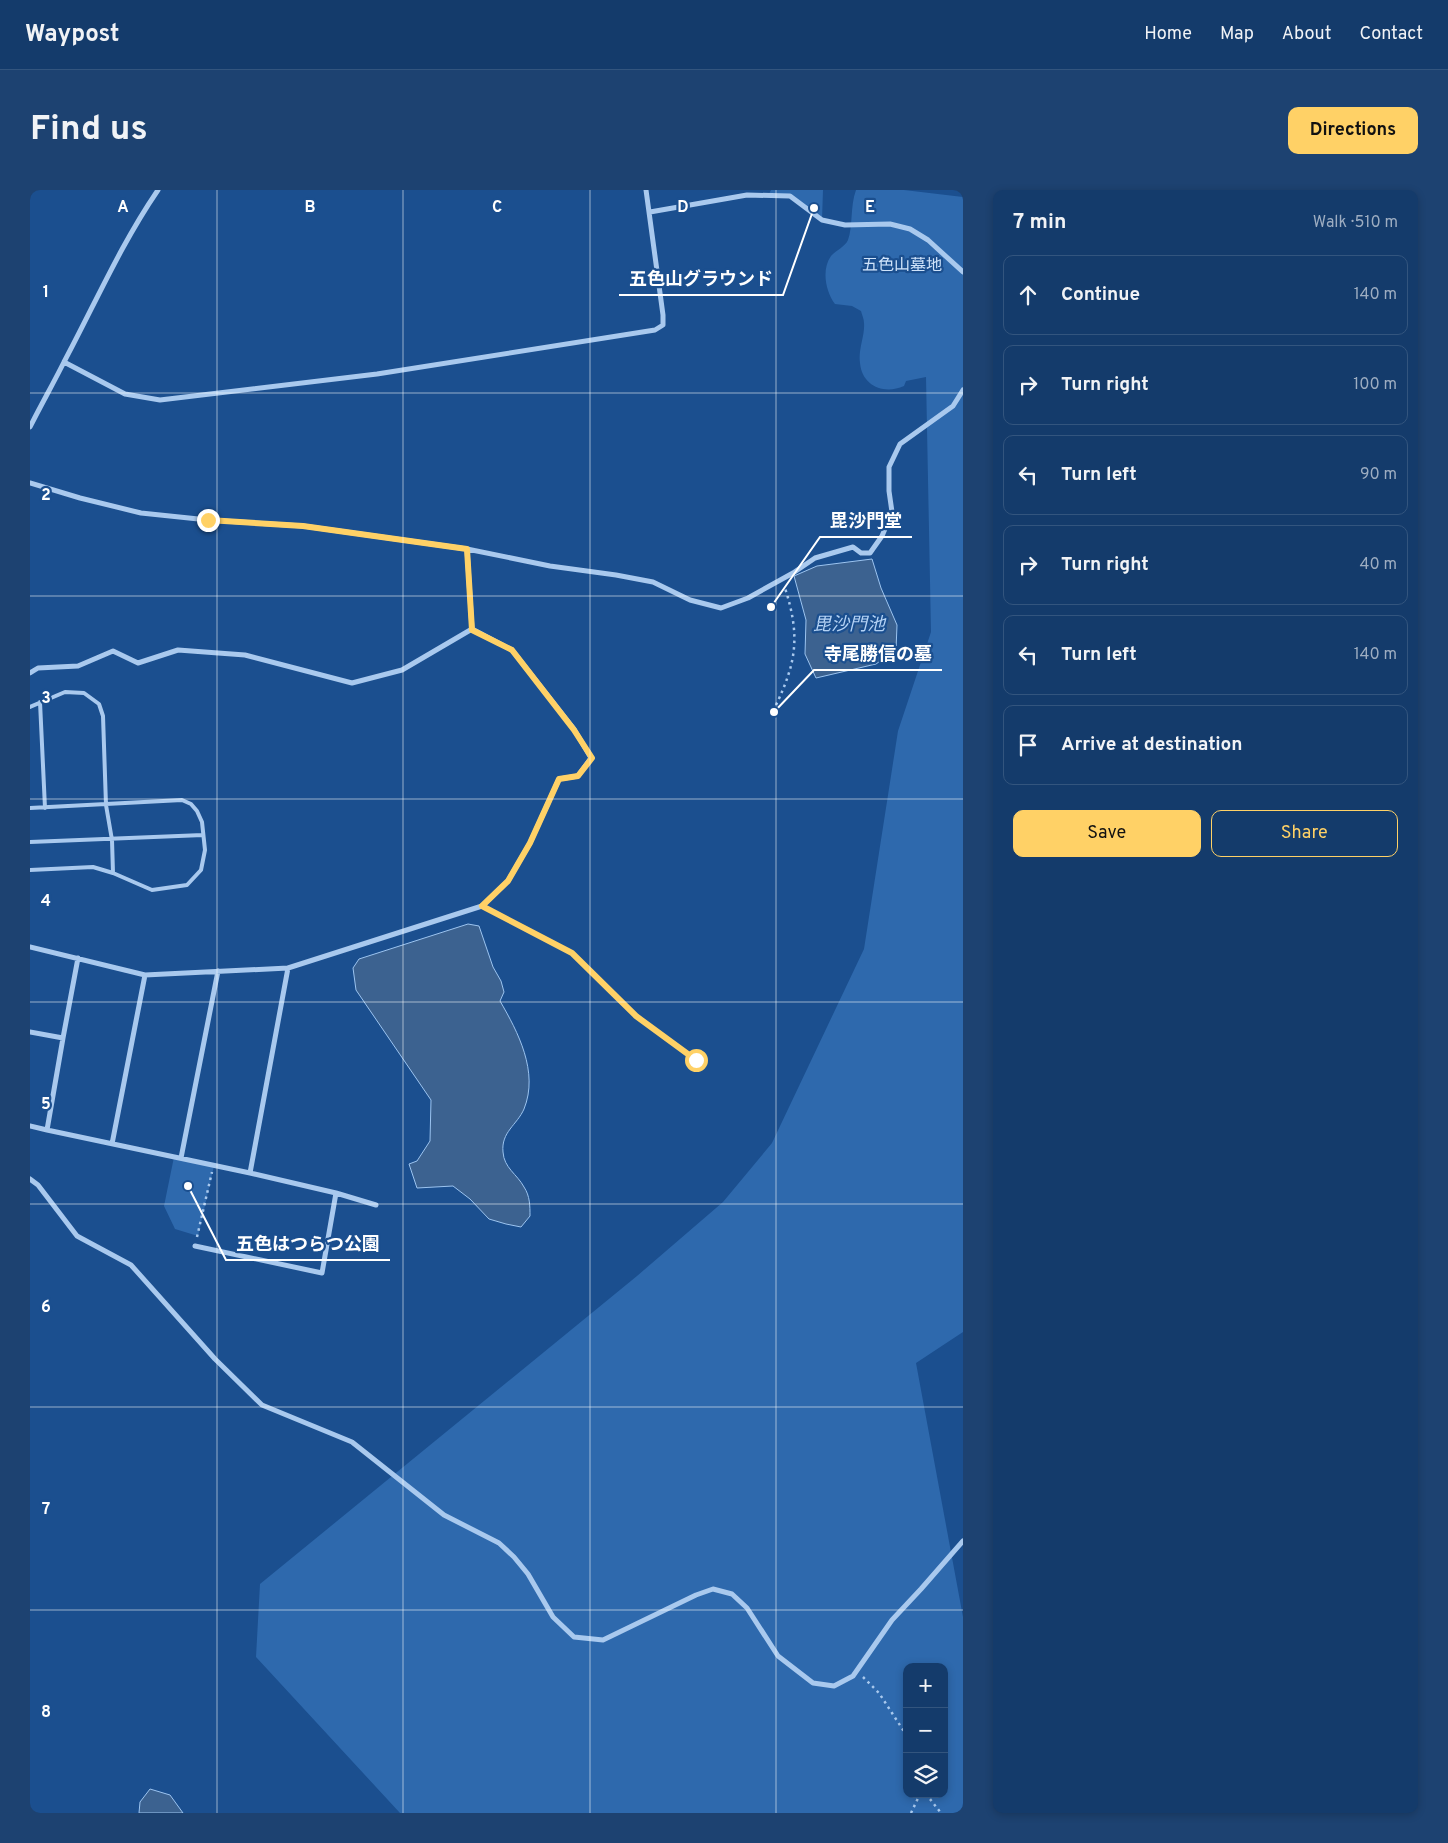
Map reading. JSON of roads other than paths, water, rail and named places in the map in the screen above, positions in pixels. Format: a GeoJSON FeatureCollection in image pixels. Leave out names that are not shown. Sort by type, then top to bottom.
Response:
{"type":"FeatureCollection","features":[{"type":"Feature","properties":{"kind":"street"},"geometry":{"type":"LineString","coordinates":[[30,427],[106,277],[137,221],[158,190]]}},
{"type":"Feature","properties":{"kind":"street"},"geometry":{"type":"LineString","coordinates":[[64,362],[125,394],[160,400],[377,374],[655,330],[663,325],[663,315],[646,190]]}},
{"type":"Feature","properties":{"kind":"street"},"geometry":{"type":"LineString","coordinates":[[650,212],[747,195],[790,196],[822,220],[845,225],[890,224],[910,229],[928,240],[963,272]]}},
{"type":"Feature","properties":{"kind":"street"},"geometry":{"type":"LineString","coordinates":[[30,483],[141,513],[208,520],[303,526],[467,549],[550,566],[616,575],[653,582],[690,600],[721,608],[748,598],[815,558],[853,547],[861,553],[870,553],[882,536],[892,512],[889,491],[889,467],[900,444],[953,406],[963,390]]}},
{"type":"Feature","properties":{"kind":"street"},"geometry":{"type":"LineString","coordinates":[[467,549],[472,630]]}},
{"type":"Feature","properties":{"kind":"street"},"geometry":{"type":"LineString","coordinates":[[30,673],[38,668],[78,666],[113,651],[138,663],[178,650],[245,655],[352,683],[402,670],[472,630]]}},
{"type":"Feature","properties":{"kind":"street"},"geometry":{"type":"LineString","coordinates":[[30,946],[145,975],[288,968],[482,906],[508,881],[530,843],[559,779],[578,776],[592,758],[574,730],[512,650],[472,630]]}},
{"type":"Feature","properties":{"kind":"street"},"geometry":{"type":"LineString","coordinates":[[46,1130],[78,958]]}},
{"type":"Feature","properties":{"kind":"street"},"geometry":{"type":"LineString","coordinates":[[250,1174],[288,968]]}},
{"type":"Feature","properties":{"kind":"street"},"geometry":{"type":"LineString","coordinates":[[181,1158],[218,971]]}},
{"type":"Feature","properties":{"kind":"street"},"geometry":{"type":"LineString","coordinates":[[112,1144],[145,975]]}},
{"type":"Feature","properties":{"kind":"street"},"geometry":{"type":"LineString","coordinates":[[30,1032],[63,1038]]}},
{"type":"Feature","properties":{"kind":"street"},"geometry":{"type":"LineString","coordinates":[[30,1126],[336,1193],[376,1205]]}},
{"type":"Feature","properties":{"kind":"street"},"geometry":{"type":"LineString","coordinates":[[30,1179],[38,1185],[77,1236],[131,1265],[215,1359],[262,1405],[352,1442],[444,1515],[499,1543],[528,1574],[552,1617],[574,1637],[603,1640],[696,1595],[713,1589],[732,1594],[747,1608],[778,1656],[812,1683],[834,1686],[853,1676],[892,1620],[963,1540]]}},
{"type":"Feature","properties":{"kind":"street"},"geometry":{"type":"LineString","coordinates":[[195,1246],[322,1273],[336,1193]]}},
{"type":"Feature","properties":{"kind":"lane"},"geometry":{"type":"LineString","coordinates":[[30,707],[65,692],[84,693],[99,704],[103,716],[106,805],[112,840],[113,873]]}},
{"type":"Feature","properties":{"kind":"lane"},"geometry":{"type":"LineString","coordinates":[[40,702],[44,808]]}},
{"type":"Feature","properties":{"kind":"lane"},"geometry":{"type":"LineString","coordinates":[[30,808],[182,800],[191,804],[197,811],[202,822],[205,850],[201,870],[187,885],[152,890],[113,873],[93,867],[30,870]]}},
{"type":"Feature","properties":{"kind":"lane"},"geometry":{"type":"LineString","coordinates":[[30,842],[203,835]]}},
{"type":"Feature","properties":{"kind":"water","name":"毘沙門池"},"geometry":{"type":"Polygon","coordinates":[[[872,559],[881,588],[897,625],[896,650],[876,664],[816,678],[805,654],[806,620],[794,576],[817,566],[872,559]]]}},
{"type":"Feature","properties":{"kind":"water"},"geometry":{"type":"Polygon","coordinates":[[[468,924],[479,926],[493,967],[501,981],[504,992],[500,1001],[519,1039],[528,1067],[528,1095],[524,1109],[504,1139],[503,1145],[506,1162],[521,1182],[529,1197],[530,1216],[521,1227],[489,1219],[470,1199],[453,1186],[417,1188],[409,1164],[417,1161],[430,1141],[431,1100],[356,990],[353,968],[359,959],[468,924]]]}},
{"type":"Feature","properties":{"kind":"water"},"geometry":{"type":"Polygon","coordinates":[[[150,1789],[170,1795],[183,1813],[139,1813],[140,1802],[150,1789]]]}},
{"type":"Feature","properties":{"kind":"place","name":"五色山グラウンド"},"geometry":{"type":"Point","coordinates":[814,208]}},
{"type":"Feature","properties":{"kind":"place","name":"毘沙門堂"},"geometry":{"type":"Point","coordinates":[771,607]}},
{"type":"Feature","properties":{"kind":"place","name":"寺尾勝信の墓"},"geometry":{"type":"Point","coordinates":[774,712]}},
{"type":"Feature","properties":{"kind":"place","name":"五色はつらつ公園"},"geometry":{"type":"Point","coordinates":[188,1186]}},
{"type":"Feature","properties":{"kind":"park label","name":"五色山墓地"},"geometry":{"type":"Point","coordinates":[902,266]}}]}
